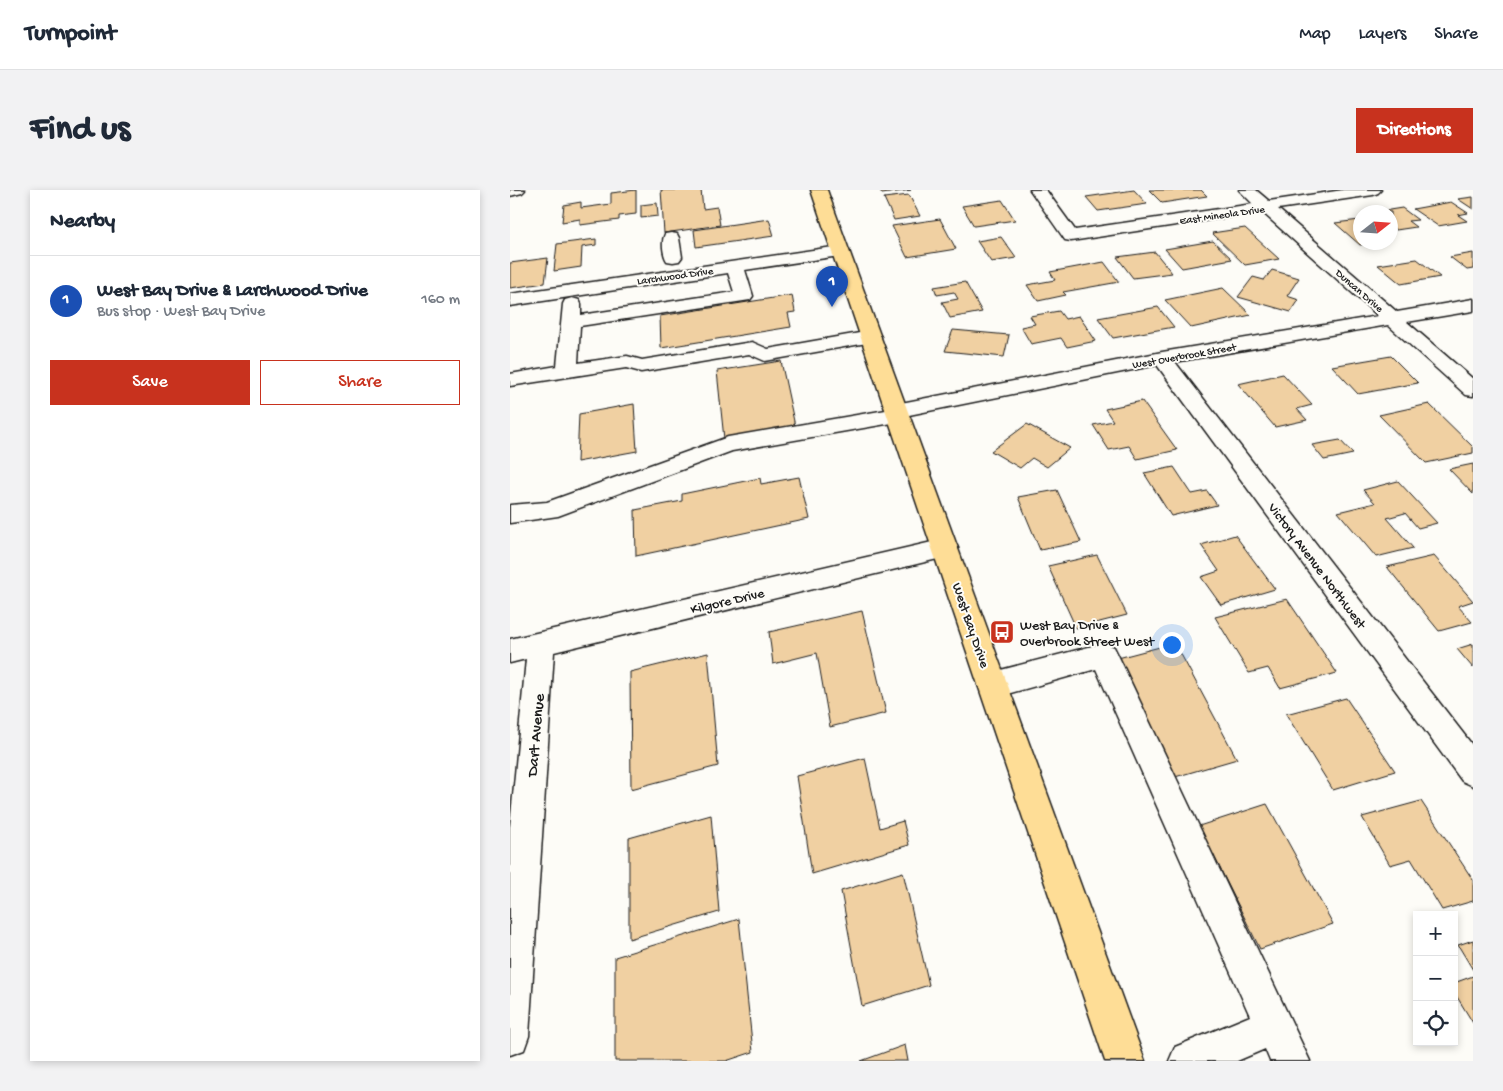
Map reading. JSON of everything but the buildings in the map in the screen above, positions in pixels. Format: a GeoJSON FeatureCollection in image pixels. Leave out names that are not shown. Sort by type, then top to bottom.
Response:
{"type":"FeatureCollection","features":[{"type":"Feature","properties":{"kind":"main road","name":"West Bay Drive"},"geometry":{"type":"LineString","coordinates":[[819,190],[831,240],[871,338],[1125,1061]]}},
{"type":"Feature","properties":{"kind":"street"},"geometry":{"type":"LineString","coordinates":[[510,191],[517,190]]}},
{"type":"Feature","properties":{"kind":"street","name":"East Mineola Drive"},"geometry":{"type":"LineString","coordinates":[[1038,190],[1071,236],[1373,190]]}},
{"type":"Feature","properties":{"kind":"street","name":"Duncan Drive"},"geometry":{"type":"LineString","coordinates":[[1247,190],[1473,390]]}},
{"type":"Feature","properties":{"kind":"street"},"geometry":{"type":"LineString","coordinates":[[672,238],[675,275]]}},
{"type":"Feature","properties":{"kind":"street","name":"Larchwood Drive"},"geometry":{"type":"LineString","coordinates":[[510,300],[735,266],[831,240]]}},
{"type":"Feature","properties":{"kind":"street"},"geometry":{"type":"LineString","coordinates":[[673,257],[692,254]]}},
{"type":"Feature","properties":{"kind":"street"},"geometry":{"type":"LineString","coordinates":[[571,322],[744,296],[735,266]]}},
{"type":"Feature","properties":{"kind":"street"},"geometry":{"type":"LineString","coordinates":[[567,371],[573,290]]}},
{"type":"Feature","properties":{"kind":"street","name":"West Overbrook Street"},"geometry":{"type":"LineString","coordinates":[[510,514],[549,510],[728,444],[897,413],[1162,358],[1473,305]]}},
{"type":"Feature","properties":{"kind":"street"},"geometry":{"type":"LineString","coordinates":[[510,380],[627,362],[641,366],[752,348],[765,355],[871,338]]}},
{"type":"Feature","properties":{"kind":"street","name":"Victory Avenue Northwest"},"geometry":{"type":"LineString","coordinates":[[1162,358],[1473,771]]}},
{"type":"Feature","properties":{"kind":"street","name":"Kilgore Drive"},"geometry":{"type":"LineString","coordinates":[[510,651],[945,548]]}},
{"type":"Feature","properties":{"kind":"street","name":"Dart Avenue"},"geometry":{"type":"LineString","coordinates":[[510,1036],[541,644]]}},
{"type":"Feature","properties":{"kind":"street"},"geometry":{"type":"LineString","coordinates":[[993,685],[1104,655],[1290,1061]]}},
{"type":"Feature","properties":{"kind":"street"},"geometry":{"type":"LineString","coordinates":[[1189,1061],[1274,1026]]}},
{"type":"Feature","properties":{"kind":"place","name":"West Bay Drive & Larchwood Drive"},"geometry":{"type":"Point","coordinates":[832,307]}},
{"type":"Feature","properties":{"kind":"place","name":"West Bay Drive & Overbrook Street West"},"geometry":{"type":"Point","coordinates":[1002,632]}}]}
